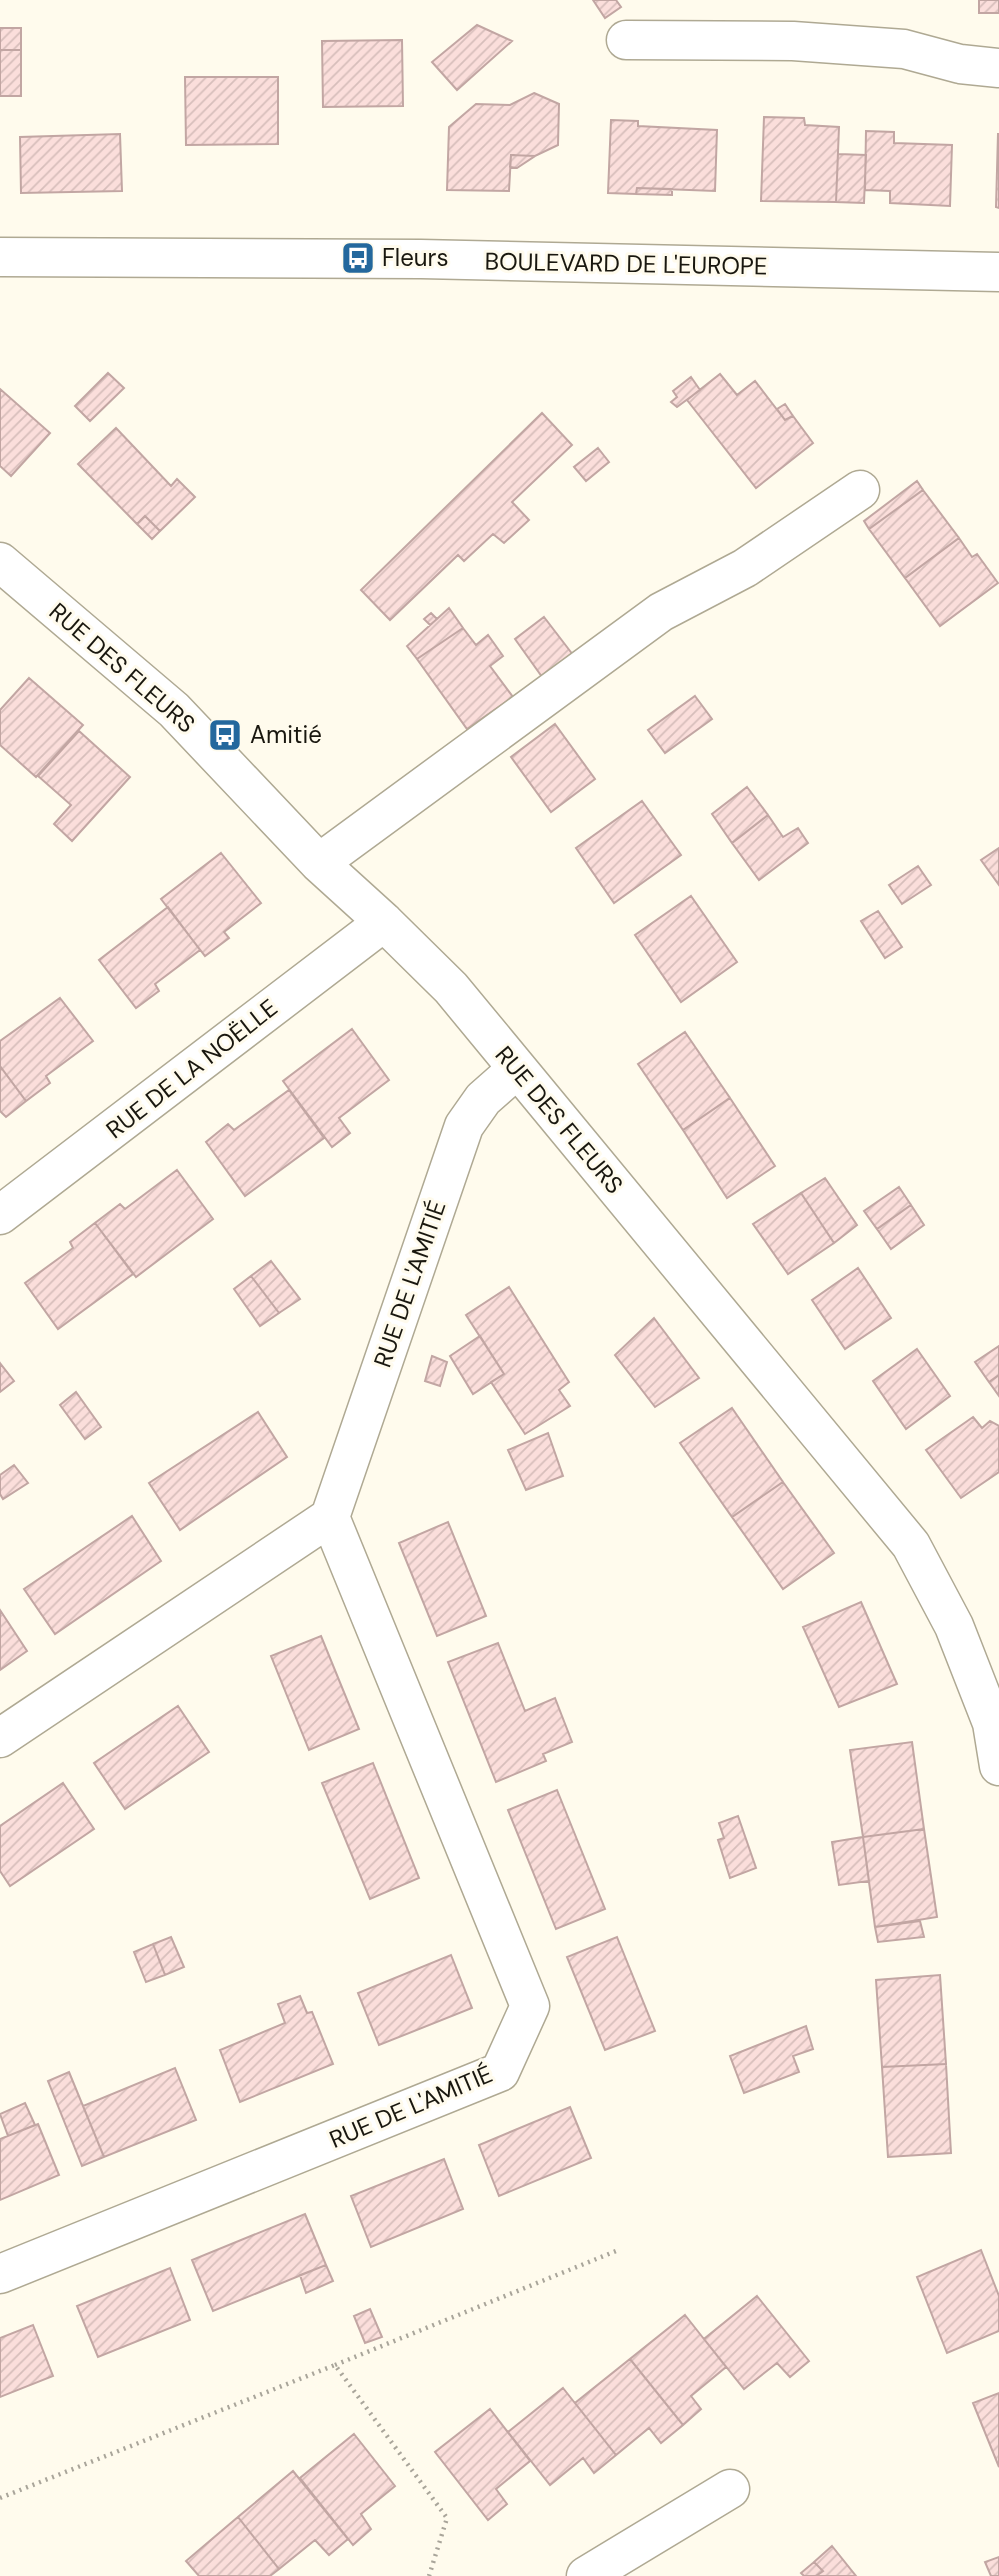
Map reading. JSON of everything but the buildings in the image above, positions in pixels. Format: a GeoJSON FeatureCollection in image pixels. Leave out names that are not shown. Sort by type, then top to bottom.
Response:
{"type":"FeatureCollection","features":[{"type":"Feature","properties":{"kind":"street"},"geometry":{"type":"LineString","coordinates":[[626,40],[793,41],[904,49],[960,64],[999,68]]}},
{"type":"Feature","properties":{"kind":"street","name":"BOULEVARD DE L'EUROPE"},"geometry":{"type":"LineString","coordinates":[[0,257],[435,259],[999,272]]}},
{"type":"Feature","properties":{"kind":"street"},"geometry":{"type":"LineString","coordinates":[[319,863],[661,612],[745,568],[860,490]]}},
{"type":"Feature","properties":{"kind":"street","name":"RUE DES FLEURS"},"geometry":{"type":"LineString","coordinates":[[0,562],[174,710],[319,863],[451,988],[911,1545],[954,1626],[992,1723],[999,1766]]}},
{"type":"Feature","properties":{"kind":"street","name":"RUE DE LA NOËLLE"},"geometry":{"type":"LineString","coordinates":[[0,1215],[384,922]]}},
{"type":"Feature","properties":{"kind":"street","name":"RUE DE L'AMITIÉ"},"geometry":{"type":"LineString","coordinates":[[0,2274],[500,2072],[530,2006],[330,1517],[464,1126],[483,1099],[517,1069]]}},
{"type":"Feature","properties":{"kind":"street"},"geometry":{"type":"LineString","coordinates":[[0,1738],[330,1517]]}},
{"type":"Feature","properties":{"kind":"street"},"geometry":{"type":"LineString","coordinates":[[586,2576],[730,2489]]}},
{"type":"Feature","properties":{"kind":"path"},"geometry":{"type":"LineString","coordinates":[[0,2498],[616,2251]]}},
{"type":"Feature","properties":{"kind":"path"},"geometry":{"type":"LineString","coordinates":[[335,2365],[447,2518],[429,2576]]}},
{"type":"Feature","properties":{"kind":"place","name":"Fleurs"},"geometry":{"type":"Point","coordinates":[358,258]}},
{"type":"Feature","properties":{"kind":"place","name":"Amitié"},"geometry":{"type":"Point","coordinates":[225,735]}}]}
